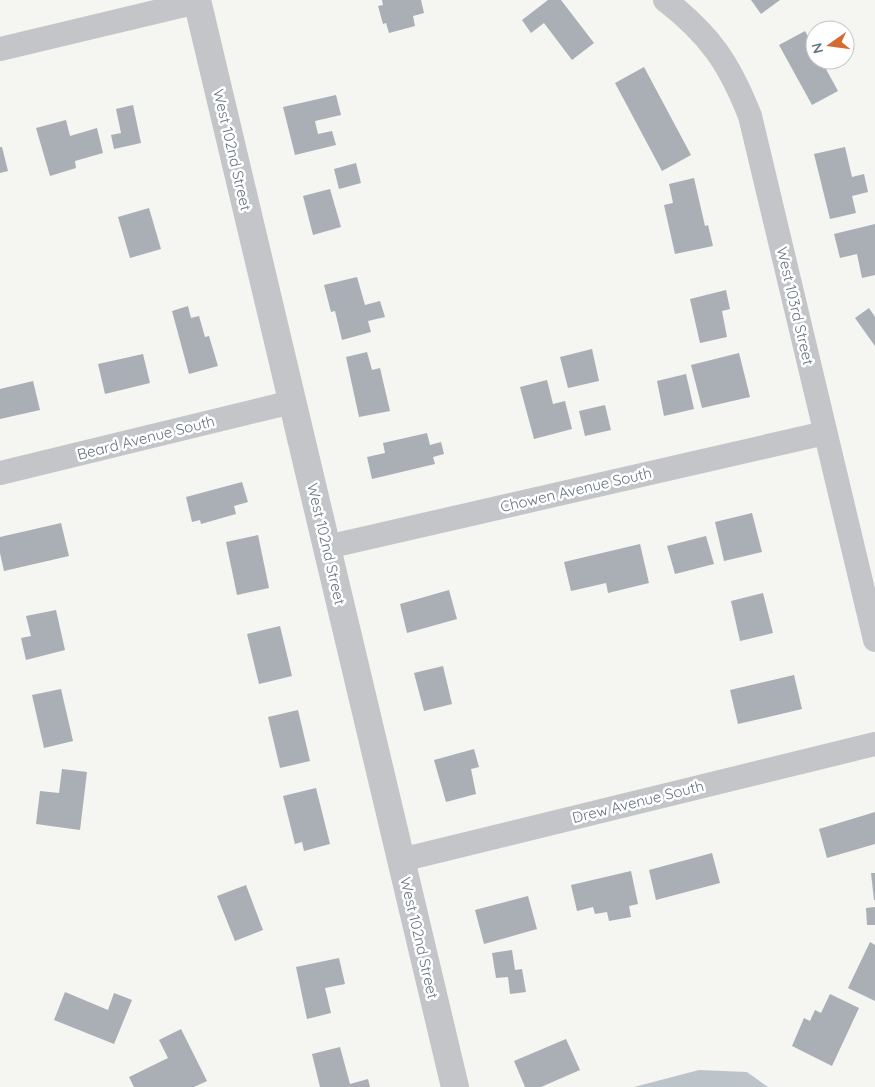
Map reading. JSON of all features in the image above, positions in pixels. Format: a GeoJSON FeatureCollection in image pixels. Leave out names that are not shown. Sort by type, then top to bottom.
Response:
{"type":"FeatureCollection","features":[{"type":"Feature","properties":{"kind":"street","name":"West 103rd Street"},"geometry":{"type":"LineString","coordinates":[[665,0],[688,18],[714,46],[736,80],[750,116],[875,640]]}},
{"type":"Feature","properties":{"kind":"street"},"geometry":{"type":"LineString","coordinates":[[0,49],[197,1]]}},
{"type":"Feature","properties":{"kind":"street","name":"West 102nd Street"},"geometry":{"type":"LineString","coordinates":[[197,1],[455,1087]]}},
{"type":"Feature","properties":{"kind":"street","name":"Beard Avenue South"},"geometry":{"type":"LineString","coordinates":[[0,473],[292,402]]}},
{"type":"Feature","properties":{"kind":"street","name":"Chowen Avenue South"},"geometry":{"type":"LineString","coordinates":[[326,547],[825,433]]}},
{"type":"Feature","properties":{"kind":"street","name":"Drew Avenue South"},"geometry":{"type":"LineString","coordinates":[[401,860],[875,744]]}},
{"type":"Feature","properties":{"kind":"shaded area"},"geometry":{"type":"Polygon","coordinates":[[[699,1070],[747,1072],[768,1087],[634,1087],[699,1070]]]}},
{"type":"Feature","properties":{"kind":"building"},"geometry":{"type":"Polygon","coordinates":[[[382,0],[421,0],[424,13],[413,16],[415,26],[389,33],[386,23],[383,24],[378,6],[383,5],[382,0]]]}},
{"type":"Feature","properties":{"kind":"building"},"geometry":{"type":"Polygon","coordinates":[[[548,0],[561,0],[594,43],[572,60],[544,23],[531,33],[522,20],[548,0]]]}},
{"type":"Feature","properties":{"kind":"building"},"geometry":{"type":"Polygon","coordinates":[[[751,0],[780,0],[761,14],[751,0]]]}},
{"type":"Feature","properties":{"kind":"building"},"geometry":{"type":"Polygon","coordinates":[[[805,31],[805,70],[826,70],[838,91],[812,105],[779,45],[805,31]]]}},
{"type":"Feature","properties":{"kind":"building"},"geometry":{"type":"Polygon","coordinates":[[[644,67],[691,155],[662,171],[615,83],[644,67]]]}},
{"type":"Feature","properties":{"kind":"building"},"geometry":{"type":"Polygon","coordinates":[[[336,95],[341,115],[315,121],[318,134],[332,131],[336,145],[295,155],[283,107],[336,95]]]}},
{"type":"Feature","properties":{"kind":"building"},"geometry":{"type":"Polygon","coordinates":[[[133,105],[141,143],[114,149],[111,135],[121,133],[116,109],[133,105]]]}},
{"type":"Feature","properties":{"kind":"building"},"geometry":{"type":"Polygon","coordinates":[[[66,120],[70,136],[97,128],[103,153],[75,161],[76,168],[50,176],[36,128],[66,120]]]}},
{"type":"Feature","properties":{"kind":"building"},"geometry":{"type":"Polygon","coordinates":[[[0,147],[2,147],[8,171],[0,173],[0,147]]]}},
{"type":"Feature","properties":{"kind":"building"},"geometry":{"type":"Polygon","coordinates":[[[845,147],[852,177],[864,174],[868,192],[852,196],[856,213],[830,219],[814,154],[845,147]]]}},
{"type":"Feature","properties":{"kind":"building"},"geometry":{"type":"Polygon","coordinates":[[[356,163],[361,183],[339,189],[334,169],[356,163]]]}},
{"type":"Feature","properties":{"kind":"building"},"geometry":{"type":"Polygon","coordinates":[[[694,178],[705,226],[708,225],[713,246],[675,254],[664,205],[673,203],[669,184],[694,178]]]}},
{"type":"Feature","properties":{"kind":"building"},"geometry":{"type":"Polygon","coordinates":[[[330,189],[341,227],[313,235],[303,196],[330,189]]]}},
{"type":"Feature","properties":{"kind":"building"},"geometry":{"type":"Polygon","coordinates":[[[149,208],[161,249],[130,258],[118,217],[149,208]]]}},
{"type":"Feature","properties":{"kind":"building"},"geometry":{"type":"Polygon","coordinates":[[[875,224],[875,275],[862,278],[857,254],[840,258],[834,234],[875,224]]]}},
{"type":"Feature","properties":{"kind":"building"},"geometry":{"type":"Polygon","coordinates":[[[357,277],[365,305],[380,301],[385,317],[368,321],[371,332],[342,340],[335,311],[331,312],[324,285],[357,277]]]}},
{"type":"Feature","properties":{"kind":"building"},"geometry":{"type":"Polygon","coordinates":[[[726,290],[730,309],[722,311],[727,337],[700,343],[690,299],[726,290]]]}},
{"type":"Feature","properties":{"kind":"building"},"geometry":{"type":"Polygon","coordinates":[[[188,306],[191,318],[199,316],[205,337],[209,336],[218,366],[189,374],[172,311],[188,306]]]}},
{"type":"Feature","properties":{"kind":"building"},"geometry":{"type":"Polygon","coordinates":[[[869,308],[875,317],[875,346],[855,318],[869,308]]]}},
{"type":"Feature","properties":{"kind":"building"},"geometry":{"type":"Polygon","coordinates":[[[592,349],[599,381],[568,388],[560,357],[592,349]]]}},
{"type":"Feature","properties":{"kind":"building"},"geometry":{"type":"Polygon","coordinates":[[[367,352],[372,370],[380,368],[390,411],[359,417],[346,357],[367,352]]]}},
{"type":"Feature","properties":{"kind":"building"},"geometry":{"type":"Polygon","coordinates":[[[739,353],[750,397],[702,408],[691,365],[739,353]]]}},
{"type":"Feature","properties":{"kind":"building"},"geometry":{"type":"Polygon","coordinates":[[[143,354],[150,383],[105,394],[98,364],[143,354]]]}},
{"type":"Feature","properties":{"kind":"building"},"geometry":{"type":"Polygon","coordinates":[[[686,374],[694,409],[664,416],[657,381],[686,374]]]}},
{"type":"Feature","properties":{"kind":"building"},"geometry":{"type":"Polygon","coordinates":[[[547,380],[553,404],[565,401],[572,429],[534,439],[520,387],[547,380]]]}},
{"type":"Feature","properties":{"kind":"building"},"geometry":{"type":"Polygon","coordinates":[[[33,381],[40,410],[0,419],[0,389],[33,381]]]}},
{"type":"Feature","properties":{"kind":"building"},"geometry":{"type":"Polygon","coordinates":[[[605,405],[611,430],[585,436],[579,411],[605,405]]]}},
{"type":"Feature","properties":{"kind":"building"},"geometry":{"type":"Polygon","coordinates":[[[427,433],[430,445],[441,442],[444,454],[433,457],[435,464],[372,479],[367,457],[385,453],[383,443],[427,433]]]}},
{"type":"Feature","properties":{"kind":"building"},"geometry":{"type":"Polygon","coordinates":[[[242,482],[248,502],[234,506],[236,514],[201,524],[200,520],[192,522],[186,497],[242,482]]]}},
{"type":"Feature","properties":{"kind":"building"},"geometry":{"type":"Polygon","coordinates":[[[752,513],[762,552],[724,561],[715,522],[752,513]]]}},
{"type":"Feature","properties":{"kind":"building"},"geometry":{"type":"Polygon","coordinates":[[[61,523],[69,556],[4,571],[0,553],[0,537],[61,523]]]}},
{"type":"Feature","properties":{"kind":"building"},"geometry":{"type":"Polygon","coordinates":[[[258,535],[269,588],[237,595],[226,542],[258,535]]]}},
{"type":"Feature","properties":{"kind":"building"},"geometry":{"type":"Polygon","coordinates":[[[706,536],[714,564],[675,574],[667,546],[706,536]]]}},
{"type":"Feature","properties":{"kind":"building"},"geometry":{"type":"Polygon","coordinates":[[[640,544],[649,583],[608,593],[606,583],[571,591],[564,562],[640,544]]]}},
{"type":"Feature","properties":{"kind":"building"},"geometry":{"type":"Polygon","coordinates":[[[449,590],[457,619],[407,633],[400,604],[449,590]]]}},
{"type":"Feature","properties":{"kind":"building"},"geometry":{"type":"Polygon","coordinates":[[[763,593],[773,633],[740,641],[731,601],[763,593]]]}},
{"type":"Feature","properties":{"kind":"building"},"geometry":{"type":"Polygon","coordinates":[[[56,610],[65,650],[26,660],[21,638],[31,636],[26,616],[56,610]]]}},
{"type":"Feature","properties":{"kind":"building"},"geometry":{"type":"Polygon","coordinates":[[[280,626],[292,676],[259,684],[247,634],[280,626]]]}},
{"type":"Feature","properties":{"kind":"building"},"geometry":{"type":"Polygon","coordinates":[[[443,666],[452,704],[424,711],[414,673],[443,666]]]}},
{"type":"Feature","properties":{"kind":"building"},"geometry":{"type":"Polygon","coordinates":[[[794,675],[802,709],[738,724],[730,690],[794,675]]]}},
{"type":"Feature","properties":{"kind":"building"},"geometry":{"type":"Polygon","coordinates":[[[61,689],[73,741],[44,748],[32,695],[61,689]]]}},
{"type":"Feature","properties":{"kind":"building"},"geometry":{"type":"Polygon","coordinates":[[[298,710],[310,761],[280,768],[268,717],[298,710]]]}},
{"type":"Feature","properties":{"kind":"building"},"geometry":{"type":"Polygon","coordinates":[[[474,749],[479,767],[471,769],[476,794],[446,802],[434,760],[474,749]]]}},
{"type":"Feature","properties":{"kind":"building"},"geometry":{"type":"Polygon","coordinates":[[[62,769],[87,772],[80,830],[36,824],[40,791],[59,793],[62,769]]]}},
{"type":"Feature","properties":{"kind":"building"},"geometry":{"type":"Polygon","coordinates":[[[316,788],[330,844],[304,851],[302,842],[295,844],[283,796],[316,788]]]}},
{"type":"Feature","properties":{"kind":"building"},"geometry":{"type":"Polygon","coordinates":[[[875,812],[875,844],[827,858],[819,829],[875,812]]]}},
{"type":"Feature","properties":{"kind":"building"},"geometry":{"type":"Polygon","coordinates":[[[712,853],[720,883],[656,900],[649,870],[712,853]]]}},
{"type":"Feature","properties":{"kind":"building"},"geometry":{"type":"Polygon","coordinates":[[[631,871],[638,904],[629,906],[631,917],[609,921],[607,912],[595,914],[593,907],[577,911],[571,885],[631,871]]]}},
{"type":"Feature","properties":{"kind":"building"},"geometry":{"type":"Polygon","coordinates":[[[871,873],[875,873],[875,900],[874,900],[871,873]]]}},
{"type":"Feature","properties":{"kind":"building"},"geometry":{"type":"Polygon","coordinates":[[[246,885],[263,930],[235,941],[217,896],[246,885]]]}},
{"type":"Feature","properties":{"kind":"building"},"geometry":{"type":"Polygon","coordinates":[[[528,896],[537,929],[484,944],[475,910],[528,896]]]}},
{"type":"Feature","properties":{"kind":"building"},"geometry":{"type":"Polygon","coordinates":[[[875,907],[875,925],[867,925],[866,908],[875,907]]]}},
{"type":"Feature","properties":{"kind":"building"},"geometry":{"type":"Polygon","coordinates":[[[870,942],[875,945],[875,1001],[848,988],[870,942]]]}},
{"type":"Feature","properties":{"kind":"building"},"geometry":{"type":"Polygon","coordinates":[[[512,950],[515,970],[522,969],[526,992],[510,994],[508,977],[496,978],[492,953],[512,950]]]}},
{"type":"Feature","properties":{"kind":"building"},"geometry":{"type":"Polygon","coordinates":[[[339,958],[345,984],[325,988],[331,1013],[307,1019],[296,967],[339,958]]]}},
{"type":"Feature","properties":{"kind":"building"},"geometry":{"type":"Polygon","coordinates":[[[65,992],[108,1010],[114,993],[132,1000],[114,1044],[54,1020],[65,992]]]}},
{"type":"Feature","properties":{"kind":"building"},"geometry":{"type":"Polygon","coordinates":[[[830,994],[859,1008],[832,1066],[792,1046],[804,1018],[810,1021],[815,1010],[821,1013],[830,994]]]}},
{"type":"Feature","properties":{"kind":"building"},"geometry":{"type":"Polygon","coordinates":[[[181,1029],[207,1081],[194,1087],[134,1087],[129,1077],[168,1058],[159,1040],[181,1029]]]}},
{"type":"Feature","properties":{"kind":"building"},"geometry":{"type":"Polygon","coordinates":[[[566,1039],[580,1070],[541,1087],[525,1087],[514,1061],[566,1039]]]}},
{"type":"Feature","properties":{"kind":"building"},"geometry":{"type":"Polygon","coordinates":[[[340,1047],[350,1084],[368,1079],[370,1087],[320,1087],[312,1054],[340,1047]]]}}]}
